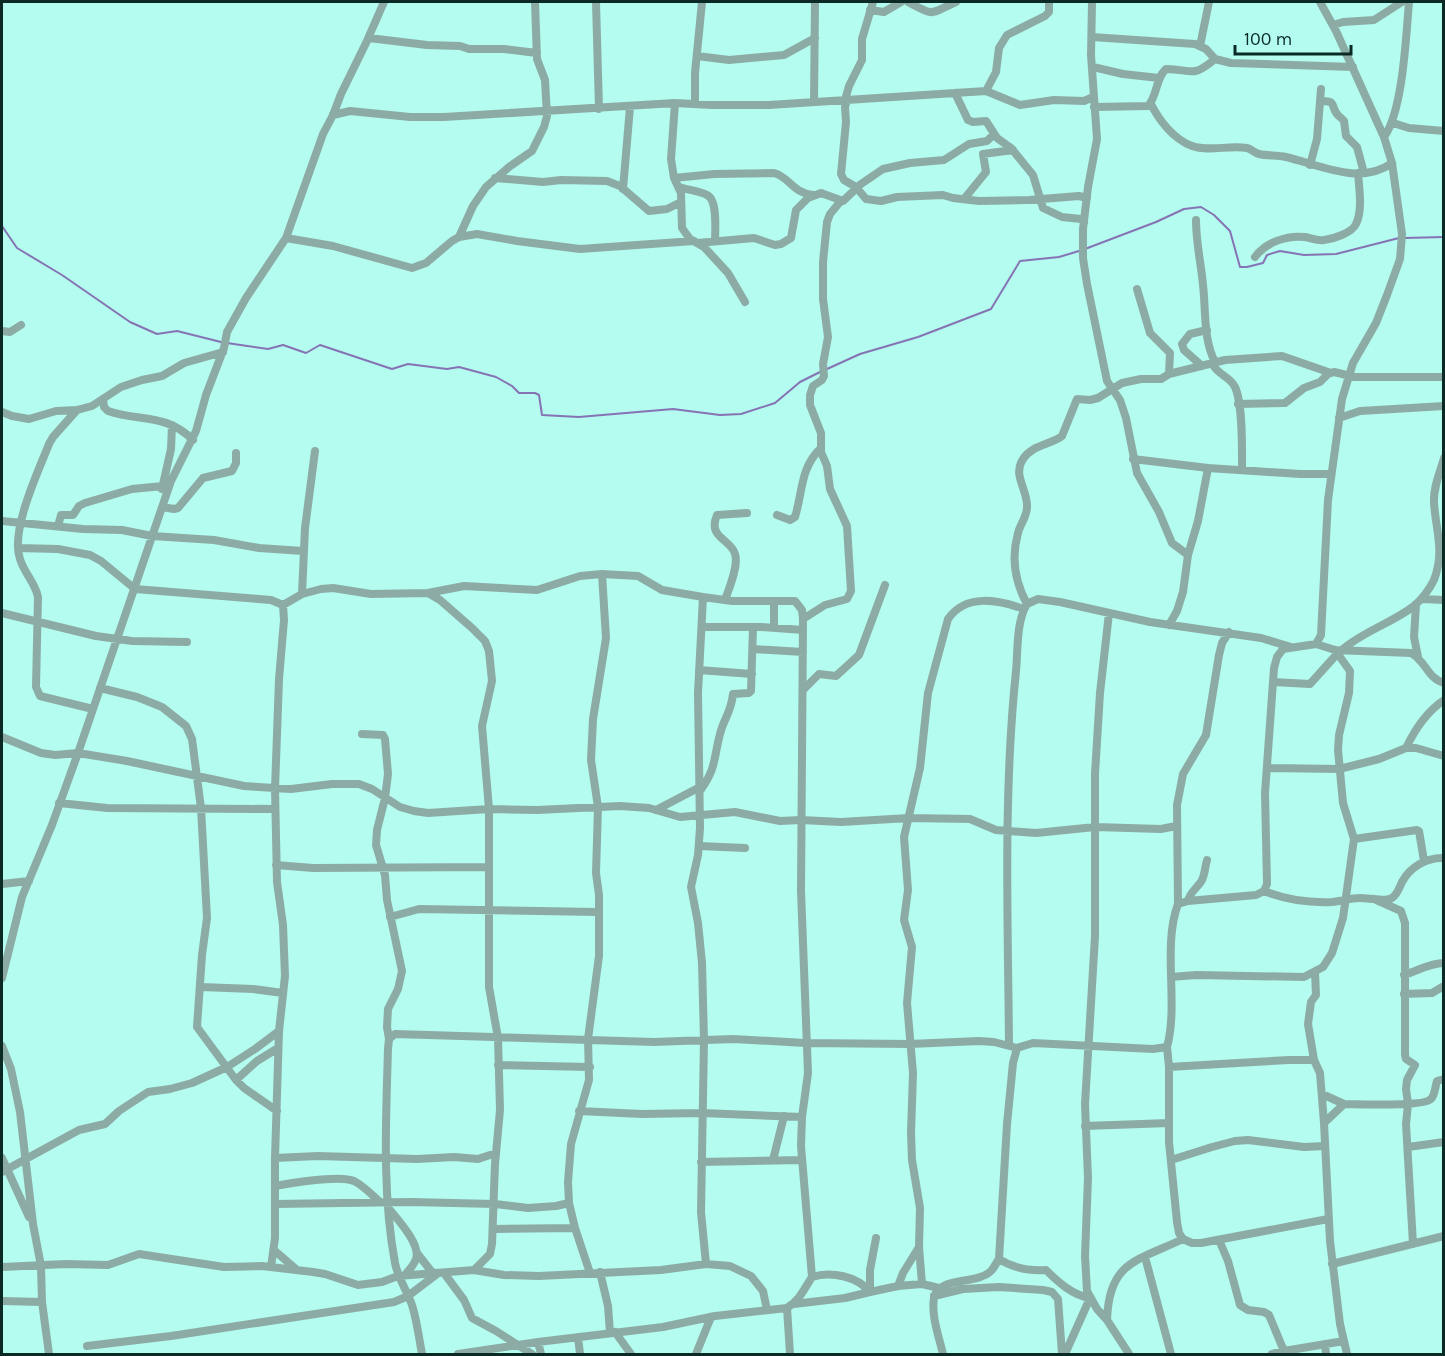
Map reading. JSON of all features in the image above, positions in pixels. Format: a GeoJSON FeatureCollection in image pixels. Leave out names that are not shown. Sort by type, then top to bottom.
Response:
{"type":"FeatureCollection","features":[{"type":"Feature","properties":{"kind":"street"},"geometry":{"type":"LineString","coordinates":[[2,978],[28,880],[78,753],[171,480],[193,440],[206,394],[224,350],[229,328],[286,238],[323,134],[384,2]]}},
{"type":"Feature","properties":{"kind":"street"},"geometry":{"type":"LineString","coordinates":[[459,237],[473,206],[495,178],[534,149],[544,127],[547,116],[545,80],[537,59],[535,2]]}},
{"type":"Feature","properties":{"kind":"street"},"geometry":{"type":"LineString","coordinates":[[596,2],[599,109]]}},
{"type":"Feature","properties":{"kind":"street"},"geometry":{"type":"LineString","coordinates":[[695,104],[702,2]]}},
{"type":"Feature","properties":{"kind":"street"},"geometry":{"type":"LineString","coordinates":[[813,102],[815,2]]}},
{"type":"Feature","properties":{"kind":"street"},"geometry":{"type":"LineString","coordinates":[[901,2],[884,12],[872,6],[862,39],[861,60],[849,86],[846,100],[841,174],[844,180],[866,199],[876,201],[926,195],[945,195],[950,198],[979,201],[1039,200],[1076,196],[1087,198]]}},
{"type":"Feature","properties":{"kind":"street"},"geometry":{"type":"LineString","coordinates":[[908,2],[933,13],[956,2]]}},
{"type":"Feature","properties":{"kind":"street"},"geometry":{"type":"LineString","coordinates":[[986,91],[996,72],[1002,41],[1012,31],[1045,16],[1049,2]]}},
{"type":"Feature","properties":{"kind":"street"},"geometry":{"type":"LineString","coordinates":[[1092,2],[1096,139],[1084,222],[1083,249],[1087,284],[1105,373],[1111,388],[1120,400],[1126,418],[1137,473],[1172,543],[1188,555]]}},
{"type":"Feature","properties":{"kind":"street"},"geometry":{"type":"LineString","coordinates":[[1200,46],[1209,2]]}},
{"type":"Feature","properties":{"kind":"street"},"geometry":{"type":"LineString","coordinates":[[1316,644],[1321,635],[1328,500],[1339,418],[1348,376],[1383,309],[1398,263],[1402,239],[1392,163],[1384,137],[1353,67],[1320,2]]}},
{"type":"Feature","properties":{"kind":"street"},"geometry":{"type":"LineString","coordinates":[[1333,25],[1374,20],[1402,2]]}},
{"type":"Feature","properties":{"kind":"street"},"geometry":{"type":"LineString","coordinates":[[1384,137],[1393,123],[1405,48],[1409,2]]}},
{"type":"Feature","properties":{"kind":"street"},"geometry":{"type":"LineString","coordinates":[[369,38],[427,45],[459,46],[469,49],[537,52]]}},
{"type":"Feature","properties":{"kind":"street"},"geometry":{"type":"LineString","coordinates":[[697,56],[729,60],[784,54],[815,38]]}},
{"type":"Feature","properties":{"kind":"street"},"geometry":{"type":"LineString","coordinates":[[1092,38],[1200,46],[1215,59],[1231,63],[1353,67]]}},
{"type":"Feature","properties":{"kind":"street"},"geometry":{"type":"LineString","coordinates":[[1094,107],[1145,107],[1151,104],[1160,78],[1166,69],[1195,72],[1202,70],[1215,59]]}},
{"type":"Feature","properties":{"kind":"street"},"geometry":{"type":"LineString","coordinates":[[1093,67],[1123,74],[1160,78]]}},
{"type":"Feature","properties":{"kind":"street"},"geometry":{"type":"LineString","coordinates":[[1310,165],[1317,140],[1321,89]]}},
{"type":"Feature","properties":{"kind":"street"},"geometry":{"type":"LineString","coordinates":[[333,115],[350,111],[410,117],[444,117],[675,103],[742,105],[986,91],[1020,105],[1054,100],[1084,101],[1093,97]]}},
{"type":"Feature","properties":{"kind":"street"},"geometry":{"type":"LineString","coordinates":[[955,93],[968,120],[986,121],[998,140],[1013,150],[1033,175],[1039,200],[1046,210],[1062,217],[1081,219],[1084,222]]}},
{"type":"Feature","properties":{"kind":"street"},"geometry":{"type":"LineString","coordinates":[[339,100],[350,111]]}},
{"type":"Feature","properties":{"kind":"street"},"geometry":{"type":"LineString","coordinates":[[1255,257],[1264,246],[1280,240],[1300,237],[1322,240],[1352,230],[1358,216],[1361,173],[1357,147],[1346,136],[1344,121],[1336,113],[1331,102],[1321,101]]}},
{"type":"Feature","properties":{"kind":"street"},"geometry":{"type":"LineString","coordinates":[[675,103],[671,147],[674,178],[679,187],[682,228],[695,242],[704,247],[728,273],[745,302]]}},
{"type":"Feature","properties":{"kind":"street"},"geometry":{"type":"LineString","coordinates":[[1151,104],[1163,124],[1191,146],[1246,148],[1258,154],[1283,156],[1338,172],[1361,173],[1384,169],[1392,163]]}},
{"type":"Feature","properties":{"kind":"street"},"geometry":{"type":"LineString","coordinates":[[623,189],[630,107]]}},
{"type":"Feature","properties":{"kind":"street"},"geometry":{"type":"LineString","coordinates":[[1393,123],[1409,128],[1443,131]]}},
{"type":"Feature","properties":{"kind":"street"},"geometry":{"type":"LineString","coordinates":[[803,619],[825,605],[846,599],[851,591],[847,526],[830,489],[827,466],[821,448],[821,432],[810,405],[813,386],[824,376],[824,358],[828,337],[823,299],[823,262],[828,217],[856,188],[883,169],[910,163],[944,160],[969,144],[987,141],[994,134]]}},
{"type":"Feature","properties":{"kind":"street"},"geometry":{"type":"LineString","coordinates":[[964,199],[986,172],[982,155],[1013,150]]}},
{"type":"Feature","properties":{"kind":"street"},"geometry":{"type":"LineString","coordinates":[[674,178],[774,172],[782,176],[797,191],[813,195],[828,195],[840,202]]}},
{"type":"Feature","properties":{"kind":"street"},"geometry":{"type":"LineString","coordinates":[[495,178],[543,182],[603,180],[615,183],[649,211],[667,208],[681,202]]}},
{"type":"Feature","properties":{"kind":"street"},"geometry":{"type":"LineString","coordinates":[[679,187],[711,198],[715,216],[715,241]]}},
{"type":"Feature","properties":{"kind":"street"},"geometry":{"type":"LineString","coordinates":[[286,238],[333,246],[412,268],[426,263],[445,245],[459,237],[477,234],[517,242],[580,249],[754,238],[775,245],[787,243],[792,238],[796,210],[813,195]]}},
{"type":"Feature","properties":{"kind":"street"},"geometry":{"type":"LineString","coordinates":[[1196,220],[1196,242],[1203,283],[1208,341],[1219,373],[1234,385],[1238,404],[1242,469]]}},
{"type":"Feature","properties":{"kind":"street"},"geometry":{"type":"LineString","coordinates":[[1137,289],[1150,333],[1170,353],[1169,374]]}},
{"type":"Feature","properties":{"kind":"street"},"geometry":{"type":"LineString","coordinates":[[2,331],[10,332],[21,325]]}},
{"type":"Feature","properties":{"kind":"street"},"geometry":{"type":"LineString","coordinates":[[1202,366],[1184,350],[1182,344],[1194,331],[1207,330]]}},
{"type":"Feature","properties":{"kind":"street"},"geometry":{"type":"LineString","coordinates":[[2,412],[29,419],[51,412],[92,406],[121,387],[162,376],[184,363],[224,350]]}},
{"type":"Feature","properties":{"kind":"street"},"geometry":{"type":"LineString","coordinates":[[458,1354],[663,1327],[711,1317],[845,1298],[898,1286],[922,1284],[939,1288],[990,1272],[999,1259],[1013,1063],[1008,831],[1013,697],[1025,607],[1015,568],[1018,532],[1027,507],[1020,479],[1020,465],[1027,454],[1062,436],[1077,399],[1098,398],[1111,388],[1130,381],[1161,379],[1169,374],[1214,363],[1282,356],[1331,373],[1348,376],[1443,377]]}},
{"type":"Feature","properties":{"kind":"street"},"geometry":{"type":"LineString","coordinates":[[1238,404],[1285,403],[1304,388],[1320,382],[1331,373]]}},
{"type":"Feature","properties":{"kind":"street"},"geometry":{"type":"LineString","coordinates":[[104,399],[105,409],[113,413],[156,419],[172,424],[193,440]]}},
{"type":"Feature","properties":{"kind":"street"},"geometry":{"type":"LineString","coordinates":[[1339,418],[1360,411],[1443,406]]}},
{"type":"Feature","properties":{"kind":"street"},"geometry":{"type":"LineString","coordinates":[[77,410],[49,444],[33,484],[22,522],[18,548],[20,558],[36,588],[39,608],[36,687],[40,696],[93,708]]}},
{"type":"Feature","properties":{"kind":"street"},"geometry":{"type":"LineString","coordinates":[[163,504],[163,486],[171,449],[172,424]]}},
{"type":"Feature","properties":{"kind":"street"},"geometry":{"type":"LineString","coordinates":[[777,515],[790,520],[795,516],[803,475],[812,458],[821,448]]}},
{"type":"Feature","properties":{"kind":"street"},"geometry":{"type":"LineString","coordinates":[[302,594],[303,551],[315,451]]}},
{"type":"Feature","properties":{"kind":"street"},"geometry":{"type":"LineString","coordinates":[[163,504],[174,509],[178,508],[203,478],[232,471],[236,463],[236,453]]}},
{"type":"Feature","properties":{"kind":"street"},"geometry":{"type":"LineString","coordinates":[[1273,682],[1310,684],[1338,651],[1360,636],[1405,613],[1431,586],[1438,571],[1442,551],[1434,501],[1443,458]]}},
{"type":"Feature","properties":{"kind":"street"},"geometry":{"type":"LineString","coordinates":[[1133,459],[1208,468],[1332,474]]}},
{"type":"Feature","properties":{"kind":"street"},"geometry":{"type":"LineString","coordinates":[[1170,625],[1184,592],[1188,555],[1198,521],[1208,468]]}},
{"type":"Feature","properties":{"kind":"street"},"geometry":{"type":"LineString","coordinates":[[58,526],[61,515],[73,515],[79,506],[85,503],[132,489],[163,486]]}},
{"type":"Feature","properties":{"kind":"street"},"geometry":{"type":"LineString","coordinates":[[725,600],[736,558],[732,546],[719,537],[715,519],[721,513],[747,513]]}},
{"type":"Feature","properties":{"kind":"street"},"geometry":{"type":"LineString","coordinates":[[2,521],[93,530],[122,530],[152,536],[214,540],[259,548],[303,551]]}},
{"type":"Feature","properties":{"kind":"street"},"geometry":{"type":"LineString","coordinates":[[18,548],[58,549],[90,555],[101,561],[135,589],[271,600],[283,605]]}},
{"type":"Feature","properties":{"kind":"street"},"geometry":{"type":"LineString","coordinates":[[283,605],[302,594],[321,589],[333,588],[370,594],[428,593],[464,586],[537,590],[574,577],[602,574],[641,576],[662,590],[703,597],[725,600],[795,601],[802,610],[801,820],[805,1043],[808,1073],[802,1117],[802,1160],[812,1277],[791,1306],[790,1354]]}},
{"type":"Feature","properties":{"kind":"street"},"geometry":{"type":"LineString","coordinates":[[590,1273],[575,1228],[569,1203],[568,1182],[569,1157],[579,1111],[586,1093],[590,1067],[588,1039],[598,969],[599,895],[596,873],[598,807],[591,760],[593,719],[606,638],[602,574]]}},
{"type":"Feature","properties":{"kind":"street"},"geometry":{"type":"LineString","coordinates":[[803,690],[819,674],[836,676],[859,655],[885,585]]}},
{"type":"Feature","properties":{"kind":"street"},"geometry":{"type":"LineString","coordinates":[[428,593],[440,600],[485,641],[489,651],[492,681],[482,726],[489,808],[489,987],[498,1038],[500,1110],[496,1153],[494,1229],[490,1254],[474,1270]]}},
{"type":"Feature","properties":{"kind":"street"},"geometry":{"type":"LineString","coordinates":[[703,597],[699,670],[701,814],[699,846],[691,887],[701,943],[704,1040],[701,1231],[706,1264]]}},
{"type":"Feature","properties":{"kind":"street"},"geometry":{"type":"LineString","coordinates":[[922,1284],[919,1247],[920,1208],[912,1160],[913,1073],[908,987],[912,947],[904,920],[908,890],[904,837],[922,752],[928,693],[948,619],[954,611],[972,602],[1002,602],[1025,607],[1038,600],[1060,602],[1170,625],[1229,632],[1291,647]]}},
{"type":"Feature","properties":{"kind":"street"},"geometry":{"type":"LineString","coordinates":[[1419,601],[1443,600]]}},
{"type":"Feature","properties":{"kind":"street"},"geometry":{"type":"LineString","coordinates":[[1419,601],[1414,637],[1418,657],[1431,677],[1443,683]]}},
{"type":"Feature","properties":{"kind":"street"},"geometry":{"type":"LineString","coordinates":[[774,602],[774,628]]}},
{"type":"Feature","properties":{"kind":"street"},"geometry":{"type":"LineString","coordinates":[[271,1268],[275,1251],[278,1048],[285,976],[285,943],[276,865],[275,809],[283,605]]}},
{"type":"Feature","properties":{"kind":"street"},"geometry":{"type":"LineString","coordinates":[[2,613],[117,640],[187,642]]}},
{"type":"Feature","properties":{"kind":"street"},"geometry":{"type":"LineString","coordinates":[[1109,613],[1100,693],[1095,827],[1095,936],[1085,1126],[1088,1178],[1085,1256],[1087,1291],[1090,1298],[1129,1354]]}},
{"type":"Feature","properties":{"kind":"street"},"geometry":{"type":"LineString","coordinates":[[702,627],[803,630]]}},
{"type":"Feature","properties":{"kind":"street"},"geometry":{"type":"LineString","coordinates":[[656,810],[700,789],[708,780],[716,762],[721,731],[731,710],[733,694],[749,693],[752,687],[753,627]]}},
{"type":"Feature","properties":{"kind":"street"},"geometry":{"type":"LineString","coordinates":[[1229,632],[1221,649],[1206,735],[1188,764],[1180,786],[1176,826],[1178,904],[1175,919],[1167,1047],[1171,1160],[1177,1222],[1183,1239],[1192,1243],[1328,1219]]}},
{"type":"Feature","properties":{"kind":"street"},"geometry":{"type":"LineString","coordinates":[[1178,904],[1188,901],[1256,895],[1264,891],[1268,878],[1265,817],[1273,682],[1276,657],[1283,649],[1316,644],[1338,651],[1411,654],[1418,657]]}},
{"type":"Feature","properties":{"kind":"street"},"geometry":{"type":"LineString","coordinates":[[753,649],[803,652]]}},
{"type":"Feature","properties":{"kind":"street"},"geometry":{"type":"LineString","coordinates":[[1171,977],[1196,975],[1304,977],[1323,967],[1332,953],[1340,930],[1353,839],[1346,816],[1338,740],[1349,693],[1350,671],[1338,651]]}},
{"type":"Feature","properties":{"kind":"street"},"geometry":{"type":"LineString","coordinates":[[699,670],[752,674]]}},
{"type":"Feature","properties":{"kind":"street"},"geometry":{"type":"LineString","coordinates":[[100,688],[155,703],[186,726],[195,752],[201,808],[207,918],[197,1027],[236,1080],[277,1111]]}},
{"type":"Feature","properties":{"kind":"street"},"geometry":{"type":"LineString","coordinates":[[1406,748],[1415,730],[1429,712],[1443,700]]}},
{"type":"Feature","properties":{"kind":"street"},"geometry":{"type":"LineString","coordinates":[[362,734],[380,734],[385,739],[388,768],[385,798],[377,836],[378,852],[402,971],[387,1018],[389,1040],[386,1205],[394,1256],[415,1318],[422,1354]]}},
{"type":"Feature","properties":{"kind":"street"},"geometry":{"type":"LineString","coordinates":[[2,736],[41,753],[55,755],[78,753],[244,786],[275,789],[353,784],[372,789],[407,809],[428,813],[489,808],[537,810],[642,807],[680,817],[735,812],[780,821],[970,819],[996,830],[1008,831],[1051,832],[1095,827],[1161,829],[1176,826]]}},
{"type":"Feature","properties":{"kind":"street"},"geometry":{"type":"LineString","coordinates":[[1267,768],[1340,769],[1378,759],[1406,748],[1416,748],[1443,756]]}},
{"type":"Feature","properties":{"kind":"street"},"geometry":{"type":"LineString","coordinates":[[59,803],[107,808],[275,809]]}},
{"type":"Feature","properties":{"kind":"street"},"geometry":{"type":"LineString","coordinates":[[1353,839],[1418,830],[1424,861]]}},
{"type":"Feature","properties":{"kind":"street"},"geometry":{"type":"LineString","coordinates":[[699,846],[745,848]]}},
{"type":"Feature","properties":{"kind":"street"},"geometry":{"type":"LineString","coordinates":[[1264,891],[1281,898],[1300,901],[1387,899],[1393,897],[1409,873],[1424,861],[1443,858]]}},
{"type":"Feature","properties":{"kind":"street"},"geometry":{"type":"LineString","coordinates":[[1188,901],[1189,896],[1201,884],[1207,860]]}},
{"type":"Feature","properties":{"kind":"street"},"geometry":{"type":"LineString","coordinates":[[276,865],[313,868],[489,867]]}},
{"type":"Feature","properties":{"kind":"street"},"geometry":{"type":"LineString","coordinates":[[2,884],[28,880]]}},
{"type":"Feature","properties":{"kind":"street"},"geometry":{"type":"LineString","coordinates":[[1374,899],[1397,908],[1403,915],[1405,923],[1406,1059],[1415,1065],[1406,1085],[1410,1221],[1413,1244]]}},
{"type":"Feature","properties":{"kind":"street"},"geometry":{"type":"LineString","coordinates":[[390,917],[419,909],[598,912]]}},
{"type":"Feature","properties":{"kind":"street"},"geometry":{"type":"LineString","coordinates":[[1404,975],[1431,963],[1443,963]]}},
{"type":"Feature","properties":{"kind":"street"},"geometry":{"type":"LineString","coordinates":[[1315,972],[1316,995],[1311,1002],[1308,1024],[1314,1060],[1320,1073],[1332,1264],[1347,1354]]}},
{"type":"Feature","properties":{"kind":"street"},"geometry":{"type":"LineString","coordinates":[[1404,994],[1432,993],[1443,986]]}},
{"type":"Feature","properties":{"kind":"street"},"geometry":{"type":"LineString","coordinates":[[201,987],[253,989],[283,993]]}},
{"type":"Feature","properties":{"kind":"street"},"geometry":{"type":"LineString","coordinates":[[3,1171],[79,1130],[105,1124],[148,1092],[192,1083],[226,1067],[268,1040],[279,1030]]}},
{"type":"Feature","properties":{"kind":"street"},"geometry":{"type":"LineString","coordinates":[[389,1040],[395,1035],[402,1034],[654,1042],[733,1039],[805,1043],[910,1044],[979,1041],[1013,1046],[1033,1043],[1153,1049],[1167,1047]]}},
{"type":"Feature","properties":{"kind":"street"},"geometry":{"type":"LineString","coordinates":[[2,1046],[16,1088],[33,1224],[41,1266],[42,1302],[49,1354]]}},
{"type":"Feature","properties":{"kind":"street"},"geometry":{"type":"LineString","coordinates":[[236,1080],[256,1061],[278,1048]]}},
{"type":"Feature","properties":{"kind":"street"},"geometry":{"type":"LineString","coordinates":[[1169,1067],[1314,1060]]}},
{"type":"Feature","properties":{"kind":"street"},"geometry":{"type":"LineString","coordinates":[[498,1065],[590,1067]]}},
{"type":"Feature","properties":{"kind":"street"},"geometry":{"type":"LineString","coordinates":[[1322,1094],[1344,1104],[1408,1104],[1428,1101],[1432,1098],[1437,1081],[1443,1079]]}},
{"type":"Feature","properties":{"kind":"street"},"geometry":{"type":"LineString","coordinates":[[1324,1123],[1344,1104]]}},
{"type":"Feature","properties":{"kind":"street"},"geometry":{"type":"LineString","coordinates":[[1390,1104],[1406,1118]]}},
{"type":"Feature","properties":{"kind":"street"},"geometry":{"type":"LineString","coordinates":[[579,1111],[802,1117]]}},
{"type":"Feature","properties":{"kind":"street"},"geometry":{"type":"LineString","coordinates":[[774,1160],[784,1116]]}},
{"type":"Feature","properties":{"kind":"street"},"geometry":{"type":"LineString","coordinates":[[1085,1126],[1169,1123]]}},
{"type":"Feature","properties":{"kind":"street"},"geometry":{"type":"LineString","coordinates":[[1171,1160],[1212,1146],[1248,1140],[1304,1147],[1325,1146]]}},
{"type":"Feature","properties":{"kind":"street"},"geometry":{"type":"LineString","coordinates":[[1408,1148],[1443,1142]]}},
{"type":"Feature","properties":{"kind":"street"},"geometry":{"type":"LineString","coordinates":[[275,1158],[302,1156],[478,1159],[496,1153]]}},
{"type":"Feature","properties":{"kind":"street"},"geometry":{"type":"LineString","coordinates":[[2,1158],[3,1171],[33,1224]]}},
{"type":"Feature","properties":{"kind":"street"},"geometry":{"type":"LineString","coordinates":[[701,1162],[802,1160]]}},
{"type":"Feature","properties":{"kind":"street"},"geometry":{"type":"LineString","coordinates":[[275,1186],[321,1180],[356,1182],[386,1205],[405,1229],[417,1253],[431,1271],[441,1274],[464,1300],[472,1318],[532,1354]]}},
{"type":"Feature","properties":{"kind":"street"},"geometry":{"type":"LineString","coordinates":[[275,1204],[495,1204],[544,1208],[569,1203]]}},
{"type":"Feature","properties":{"kind":"street"},"geometry":{"type":"LineString","coordinates":[[1410,1221],[1418,1234],[1426,1241]]}},
{"type":"Feature","properties":{"kind":"street"},"geometry":{"type":"LineString","coordinates":[[494,1229],[575,1228]]}},
{"type":"Feature","properties":{"kind":"street"},"geometry":{"type":"LineString","coordinates":[[1332,1264],[1443,1236]]}},
{"type":"Feature","properties":{"kind":"street"},"geometry":{"type":"LineString","coordinates":[[870,1292],[876,1238]]}},
{"type":"Feature","properties":{"kind":"street"},"geometry":{"type":"LineString","coordinates":[[1107,1320],[1108,1300],[1119,1273],[1128,1264],[1183,1239]]}},
{"type":"Feature","properties":{"kind":"street"},"geometry":{"type":"LineString","coordinates":[[1219,1240],[1228,1261],[1240,1305],[1248,1310],[1269,1315],[1284,1350]]}},
{"type":"Feature","properties":{"kind":"street"},"geometry":{"type":"LineString","coordinates":[[898,1286],[919,1247]]}},
{"type":"Feature","properties":{"kind":"street"},"geometry":{"type":"LineString","coordinates":[[275,1251],[297,1271]]}},
{"type":"Feature","properties":{"kind":"street"},"geometry":{"type":"LineString","coordinates":[[402,1276],[416,1258],[417,1253]]}},
{"type":"Feature","properties":{"kind":"street"},"geometry":{"type":"LineString","coordinates":[[2,1267],[108,1265],[139,1254],[225,1266],[325,1274],[358,1284],[382,1282],[402,1276],[474,1270],[504,1275],[539,1276],[661,1270],[706,1264],[730,1266],[751,1275],[763,1291],[767,1310]]}},
{"type":"Feature","properties":{"kind":"street"},"geometry":{"type":"LineString","coordinates":[[1145,1257],[1171,1354]]}},
{"type":"Feature","properties":{"kind":"street"},"geometry":{"type":"LineString","coordinates":[[999,1259],[1016,1267],[1034,1271],[1046,1270],[1063,1286],[1080,1296],[1090,1298]]}},
{"type":"Feature","properties":{"kind":"street"},"geometry":{"type":"LineString","coordinates":[[600,1272],[613,1333],[631,1354]]}},
{"type":"Feature","properties":{"kind":"street"},"geometry":{"type":"LineString","coordinates":[[87,1346],[387,1304],[408,1296],[441,1274]]}},
{"type":"Feature","properties":{"kind":"street"},"geometry":{"type":"LineString","coordinates":[[812,1277],[835,1275],[847,1278],[862,1282],[870,1292]]}},
{"type":"Feature","properties":{"kind":"street"},"geometry":{"type":"LineString","coordinates":[[934,1296],[963,1288],[983,1287],[1052,1292],[1058,1299],[1063,1354]]}},
{"type":"Feature","properties":{"kind":"street"},"geometry":{"type":"LineString","coordinates":[[939,1288],[934,1296],[933,1308],[943,1354]]}},
{"type":"Feature","properties":{"kind":"street"},"geometry":{"type":"LineString","coordinates":[[1063,1354],[1090,1298]]}},
{"type":"Feature","properties":{"kind":"street"},"geometry":{"type":"LineString","coordinates":[[2,1301],[42,1302]]}},
{"type":"Feature","properties":{"kind":"street"},"geometry":{"type":"LineString","coordinates":[[696,1354],[711,1317]]}},
{"type":"Feature","properties":{"kind":"street"},"geometry":{"type":"LineString","coordinates":[[578,1337],[580,1354]]}},
{"type":"Feature","properties":{"kind":"street"},"geometry":{"type":"LineString","coordinates":[[1272,1354],[1284,1350],[1344,1341]]}},
{"type":"Feature","properties":{"kind":"street"},"geometry":{"type":"LineString","coordinates":[[538,1342],[541,1354]]}},
{"type":"Feature","properties":{"kind":"street"},"geometry":{"type":"LineString","coordinates":[[1325,1344],[1326,1354]]}},
{"type":"Feature","properties":{"kind":"waterway"},"geometry":{"type":"LineString","coordinates":[[1085,249],[1184,209],[1201,207],[1214,215],[1230,231],[1240,267],[1263,263],[1267,255],[1280,251],[1304,255],[1336,254],[1399,238]]}},
{"type":"Feature","properties":{"kind":"waterway"},"geometry":{"type":"LineString","coordinates":[[2,226],[17,248],[62,275],[130,322],[157,334],[177,331],[221,342]]}},
{"type":"Feature","properties":{"kind":"waterway"},"geometry":{"type":"LineString","coordinates":[[1404,238],[1444,237]]}},
{"type":"Feature","properties":{"kind":"waterway"},"geometry":{"type":"LineString","coordinates":[[827,369],[860,354],[918,337],[991,309],[1020,261],[1059,257],[1079,251]]}},
{"type":"Feature","properties":{"kind":"waterway"},"geometry":{"type":"LineString","coordinates":[[227,343],[268,349],[283,345],[306,353],[320,345],[392,369],[408,364],[447,369],[459,367],[496,377],[519,393],[539,395],[542,415],[579,417],[673,409],[720,415],[741,414],[775,403],[800,382],[822,371]]}}]}
